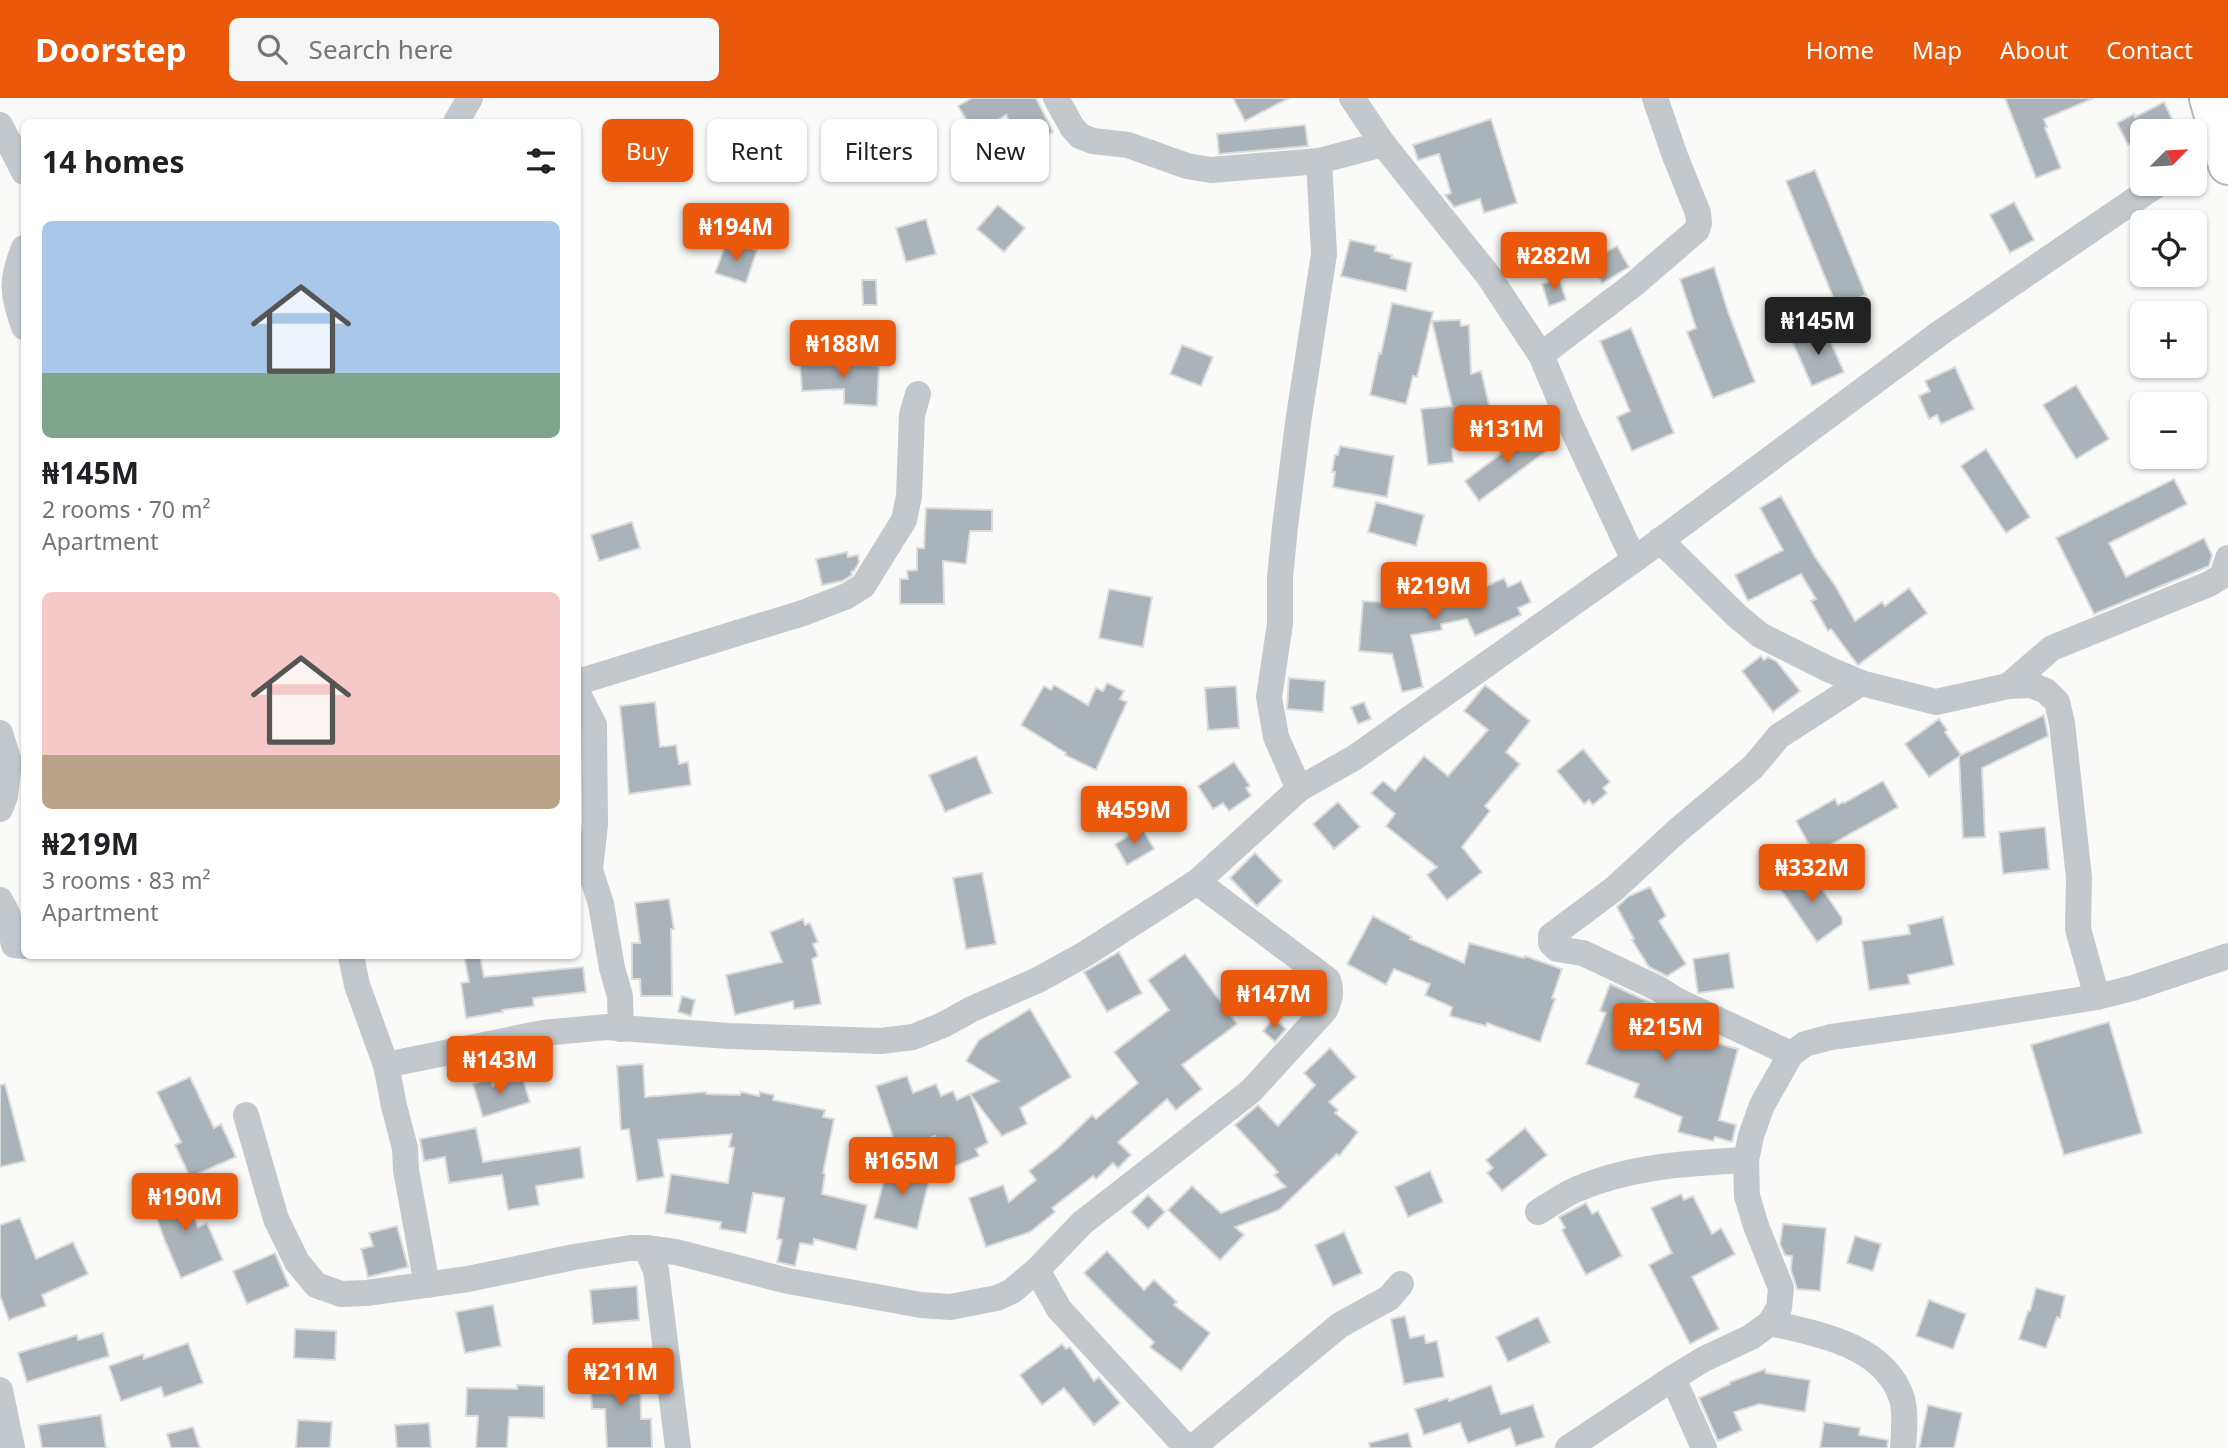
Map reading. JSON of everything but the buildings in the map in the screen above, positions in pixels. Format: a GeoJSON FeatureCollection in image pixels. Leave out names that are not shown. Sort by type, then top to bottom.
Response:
{"type":"FeatureCollection","features":[{"type":"Feature","properties":{"kind":"highway"},"geometry":{"type":"LineString","coordinates":[[2209,98],[2215,155]]}},
{"type":"Feature","properties":{"kind":"street"},"geometry":{"type":"LineString","coordinates":[[458,119],[470,98]]}},
{"type":"Feature","properties":{"kind":"street"},"geometry":{"type":"LineString","coordinates":[[1056,98],[1080,136],[1093,141],[1128,145],[1187,166],[1211,170],[1319,161],[1383,144]]}},
{"type":"Feature","properties":{"kind":"street"},"geometry":{"type":"LineString","coordinates":[[1352,98],[1383,144],[1488,275],[1541,355],[1634,560]]}},
{"type":"Feature","properties":{"kind":"street"},"geometry":{"type":"LineString","coordinates":[[1541,355],[1633,285],[1697,230],[1698,213],[1656,98]]}},
{"type":"Feature","properties":{"kind":"street"},"geometry":{"type":"LineString","coordinates":[[0,125],[21,166]]}},
{"type":"Feature","properties":{"kind":"street"},"geometry":{"type":"LineString","coordinates":[[1299,789],[1276,737],[1269,698],[1280,624],[1280,578],[1288,501],[1324,254],[1319,161]]}},
{"type":"Feature","properties":{"kind":"street"},"geometry":{"type":"LineString","coordinates":[[386,1065],[544,1033],[607,1027],[729,1036],[881,1041],[913,1037],[1038,980],[1085,954],[1197,881],[1299,789],[1354,758],[1634,560],[1940,333],[2140,196]]}},
{"type":"Feature","properties":{"kind":"street"},"geometry":{"type":"LineString","coordinates":[[21,255],[15,270],[14,298],[21,318]]}},
{"type":"Feature","properties":{"kind":"street"},"geometry":{"type":"LineString","coordinates":[[581,681],[803,614],[847,596],[863,586],[904,520],[909,496],[912,415],[918,394]]}},
{"type":"Feature","properties":{"kind":"street"},"geometry":{"type":"LineString","coordinates":[[1660,540],[1760,635],[1861,683],[1936,702],[2008,686],[2031,685],[2046,691],[2057,702],[2062,723],[2078,877],[2078,929],[2097,997]]}},
{"type":"Feature","properties":{"kind":"street"},"geometry":{"type":"LineString","coordinates":[[2008,686],[2052,648],[2209,584],[2222,576],[2228,558]]}},
{"type":"Feature","properties":{"kind":"street"},"geometry":{"type":"LineString","coordinates":[[1791,1054],[1678,1002],[1657,988],[1583,953],[1557,948],[1551,943],[1551,936],[1614,889],[1753,767],[1779,736],[1861,683]]}},
{"type":"Feature","properties":{"kind":"street"},"geometry":{"type":"LineString","coordinates":[[581,700],[591,718],[595,740],[595,824],[590,870],[601,904],[610,960],[620,996],[621,1029]]}},
{"type":"Feature","properties":{"kind":"street"},"geometry":{"type":"LineString","coordinates":[[0,733],[9,762],[5,796],[0,809]]}},
{"type":"Feature","properties":{"kind":"street"},"geometry":{"type":"LineString","coordinates":[[246,1115],[276,1219],[297,1262],[316,1285],[341,1294],[468,1279],[630,1248],[651,1259],[676,1252],[788,1281],[921,1305],[950,1307],[997,1298],[1012,1292],[1038,1270],[1082,1223],[1251,1091],[1325,1010],[1331,998],[1328,980],[1197,881]]}},
{"type":"Feature","properties":{"kind":"street"},"geometry":{"type":"LineString","coordinates":[[0,900],[7,913],[14,946],[21,946]]}},
{"type":"Feature","properties":{"kind":"street"},"geometry":{"type":"LineString","coordinates":[[1567,1448],[1704,1359],[1751,1337],[1770,1324],[1779,1308],[1781,1288],[1747,1196],[1746,1160],[1762,1105],[1791,1054],[1805,1044],[1858,1031],[1953,1020],[2097,997],[2133,988],[2228,956]]}},
{"type":"Feature","properties":{"kind":"street"},"geometry":{"type":"LineString","coordinates":[[352,959],[357,985],[386,1065],[405,1148],[427,1285]]}},
{"type":"Feature","properties":{"kind":"street"},"geometry":{"type":"LineString","coordinates":[[620,996],[645,1009],[659,1031]]}},
{"type":"Feature","properties":{"kind":"street"},"geometry":{"type":"LineString","coordinates":[[1538,1212],[1573,1191],[1612,1176],[1656,1167],[1746,1160]]}},
{"type":"Feature","properties":{"kind":"street"},"geometry":{"type":"LineString","coordinates":[[651,1259],[678,1448]]}},
{"type":"Feature","properties":{"kind":"street"},"geometry":{"type":"LineString","coordinates":[[1038,1270],[1059,1309],[1189,1448],[1340,1325],[1389,1298],[1401,1284]]}},
{"type":"Feature","properties":{"kind":"street"},"geometry":{"type":"LineString","coordinates":[[1012,1292],[1059,1309]]}},
{"type":"Feature","properties":{"kind":"street"},"geometry":{"type":"LineString","coordinates":[[1770,1324],[1828,1336],[1872,1358],[1894,1379],[1903,1401],[1903,1448]]}},
{"type":"Feature","properties":{"kind":"street"},"geometry":{"type":"LineString","coordinates":[[1673,1378],[1703,1448]]}},
{"type":"Feature","properties":{"kind":"street"},"geometry":{"type":"LineString","coordinates":[[0,1390],[12,1448]]}}]}
